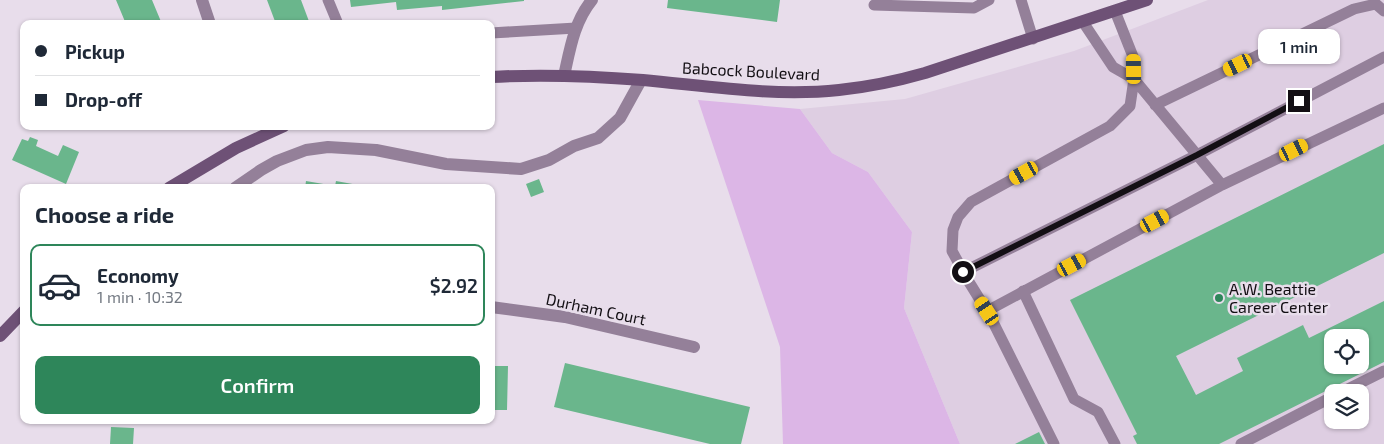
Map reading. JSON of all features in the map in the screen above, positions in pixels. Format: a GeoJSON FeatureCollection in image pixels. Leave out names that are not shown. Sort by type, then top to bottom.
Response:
{"type":"FeatureCollection","features":[{"type":"Feature","properties":{"kind":"main road","name":"Babcock Boulevard"},"geometry":{"type":"LineString","coordinates":[[495,76],[564,76],[641,80],[788,92],[838,90],[907,78],[960,63],[1147,0]]}},
{"type":"Feature","properties":{"kind":"main road"},"geometry":{"type":"LineString","coordinates":[[178,184],[260,131]]}},
{"type":"Feature","properties":{"kind":"main road"},"geometry":{"type":"LineString","coordinates":[[0,336],[20,315]]}},
{"type":"Feature","properties":{"kind":"street"},"geometry":{"type":"LineString","coordinates":[[202,0],[209,20]]}},
{"type":"Feature","properties":{"kind":"street"},"geometry":{"type":"LineString","coordinates":[[564,76],[576,28],[585,9],[592,0]]}},
{"type":"Feature","properties":{"kind":"street"},"geometry":{"type":"LineString","coordinates":[[241,184],[277,161],[306,150],[328,147],[376,150],[446,164],[522,169],[549,160],[574,146],[598,138],[620,118],[641,80]]}},
{"type":"Feature","properties":{"kind":"street","name":"Durham Court"},"geometry":{"type":"LineString","coordinates":[[495,308],[564,317],[694,347]]}},
{"type":"Feature","properties":{"kind":"lane"},"geometry":{"type":"LineString","coordinates":[[328,0],[336,20]]}},
{"type":"Feature","properties":{"kind":"lane"},"geometry":{"type":"LineString","coordinates":[[874,5],[974,8],[989,0]]}},
{"type":"Feature","properties":{"kind":"lane"},"geometry":{"type":"LineString","coordinates":[[1021,0],[1033,39]]}},
{"type":"Feature","properties":{"kind":"lane"},"geometry":{"type":"LineString","coordinates":[[1155,105],[1354,9],[1376,4],[1384,11]]}},
{"type":"Feature","properties":{"kind":"lane"},"geometry":{"type":"LineString","coordinates":[[1054,444],[987,311],[952,251],[954,230],[958,217],[971,202],[1110,126],[1130,106],[1134,79],[1134,59],[1115,11]]}},
{"type":"Feature","properties":{"kind":"lane"},"geometry":{"type":"LineString","coordinates":[[1083,22],[1113,67],[1134,79],[1222,185]]}},
{"type":"Feature","properties":{"kind":"lane"},"geometry":{"type":"LineString","coordinates":[[495,33],[576,28]]}},
{"type":"Feature","properties":{"kind":"lane"},"geometry":{"type":"LineString","coordinates":[[963,272],[1197,155],[1384,57]]}},
{"type":"Feature","properties":{"kind":"lane"},"geometry":{"type":"LineString","coordinates":[[987,311],[1222,185],[1384,108]]}},
{"type":"Feature","properties":{"kind":"lane"},"geometry":{"type":"LineString","coordinates":[[1022,291],[1074,399],[1098,412],[1115,444]]}},
{"type":"Feature","properties":{"kind":"lane"},"geometry":{"type":"LineString","coordinates":[[1358,384],[1384,371]]}},
{"type":"Feature","properties":{"kind":"lane"},"geometry":{"type":"LineString","coordinates":[[1241,444],[1324,401]]}},
{"type":"Feature","properties":{"kind":"shaded area"},"geometry":{"type":"Polygon","coordinates":[[[1208,0],[1384,0],[1384,444],[960,444],[904,308],[912,232],[868,172],[832,153],[800,109],[905,99],[1074,51],[1208,0]]]}},
{"type":"Feature","properties":{"kind":"shaded area"},"geometry":{"type":"Polygon","coordinates":[[[698,100],[800,109],[832,153],[868,172],[912,232],[904,308],[960,444],[783,444],[780,347],[698,100]]]}},
{"type":"Feature","properties":{"kind":"building"},"geometry":{"type":"Polygon","coordinates":[[[116,0],[152,0],[160,20],[124,20],[116,0]]]}},
{"type":"Feature","properties":{"kind":"building"},"geometry":{"type":"Polygon","coordinates":[[[267,0],[301,0],[308,20],[274,20],[267,0]]]}},
{"type":"Feature","properties":{"kind":"building"},"geometry":{"type":"Polygon","coordinates":[[[350,0],[524,1],[442,10],[442,6],[397,10],[396,2],[351,7],[350,0]]]}},
{"type":"Feature","properties":{"kind":"building"},"geometry":{"type":"Polygon","coordinates":[[[668,0],[780,0],[777,22],[667,8],[668,0]]]}},
{"type":"Feature","properties":{"kind":"building"},"geometry":{"type":"Polygon","coordinates":[[[30,137],[38,140],[36,146],[58,156],[63,145],[79,152],[66,184],[12,160],[22,139],[28,141],[30,137]]]}},
{"type":"Feature","properties":{"kind":"building","name":"A.W. Beattie Career Center"},"geometry":{"type":"Polygon","coordinates":[[[1384,144],[1384,253],[1176,356],[1196,395],[1243,371],[1237,358],[1303,325],[1309,338],[1324,331],[1324,374],[1360,374],[1340,384],[1324,384],[1324,392],[1219,444],[1137,444],[1133,436],[1137,434],[1070,300],[1384,144]]]}},
{"type":"Feature","properties":{"kind":"building"},"geometry":{"type":"Polygon","coordinates":[[[539,179],[544,192],[531,197],[526,184],[539,179]]]}},
{"type":"Feature","properties":{"kind":"building"},"geometry":{"type":"Polygon","coordinates":[[[306,181],[323,184],[306,184],[306,181]]]}},
{"type":"Feature","properties":{"kind":"building"},"geometry":{"type":"Polygon","coordinates":[[[336,181],[352,184],[335,184],[336,181]]]}},
{"type":"Feature","properties":{"kind":"building","name":"A.W. Beattie Career Center"},"geometry":{"type":"Polygon","coordinates":[[[1384,301],[1384,362],[1369,369],[1369,329],[1327,329],[1384,301]]]}},
{"type":"Feature","properties":{"kind":"building"},"geometry":{"type":"Polygon","coordinates":[[[565,363],[750,407],[741,444],[710,444],[554,407],[565,363]]]}},
{"type":"Feature","properties":{"kind":"building"},"geometry":{"type":"Polygon","coordinates":[[[495,366],[508,366],[507,410],[495,410],[495,366]]]}},
{"type":"Feature","properties":{"kind":"building"},"geometry":{"type":"Polygon","coordinates":[[[111,427],[134,428],[133,444],[110,444],[111,427]]]}},
{"type":"Feature","properties":{"kind":"building"},"geometry":{"type":"Polygon","coordinates":[[[1039,432],[1045,444],[1015,444],[1039,432]]]}},
{"type":"Feature","properties":{"kind":"place","name":"A.W. Beattie Career Center"},"geometry":{"type":"Point","coordinates":[1219,298]}},
{"type":"Feature","properties":{"kind":"route"},"geometry":{"type":"LineString","coordinates":[[963,272],[1197,155],[1299,101]]}}]}
